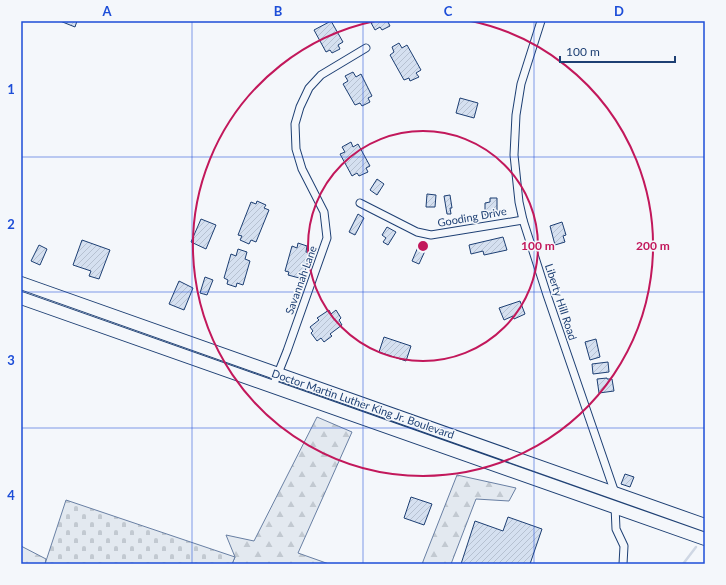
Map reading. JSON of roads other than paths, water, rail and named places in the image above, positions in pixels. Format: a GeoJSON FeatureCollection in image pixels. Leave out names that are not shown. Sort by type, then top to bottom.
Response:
{"type":"FeatureCollection","features":[{"type":"Feature","properties":{"kind":"highway","name":"Doctor Martin Luther King Jr. Boulevard"},"geometry":{"type":"LineString","coordinates":[[21,283],[705,525]]}},
{"type":"Feature","properties":{"kind":"highway","name":"Doctor Martin Luther King Jr. Boulevard"},"geometry":{"type":"LineString","coordinates":[[21,298],[705,539]]}},
{"type":"Feature","properties":{"kind":"street","name":"Liberty Hill Road"},"geometry":{"type":"LineString","coordinates":[[541,21],[521,84],[516,115],[514,155],[517,189],[523,220],[615,492],[616,529],[624,546],[623,564]]}},
{"type":"Feature","properties":{"kind":"street","name":"Savannah Lane"},"geometry":{"type":"LineString","coordinates":[[273,386],[327,238],[324,212],[302,169],[296,149],[295,124],[300,107],[309,88],[317,79],[321,75],[366,48]]}},
{"type":"Feature","properties":{"kind":"street","name":"Gooding Drive"},"geometry":{"type":"LineString","coordinates":[[360,203],[416,232],[431,235],[523,220]]}},
{"type":"Feature","properties":{"kind":"waterway"},"geometry":{"type":"LineString","coordinates":[[683,564],[696,547]]}}]}
